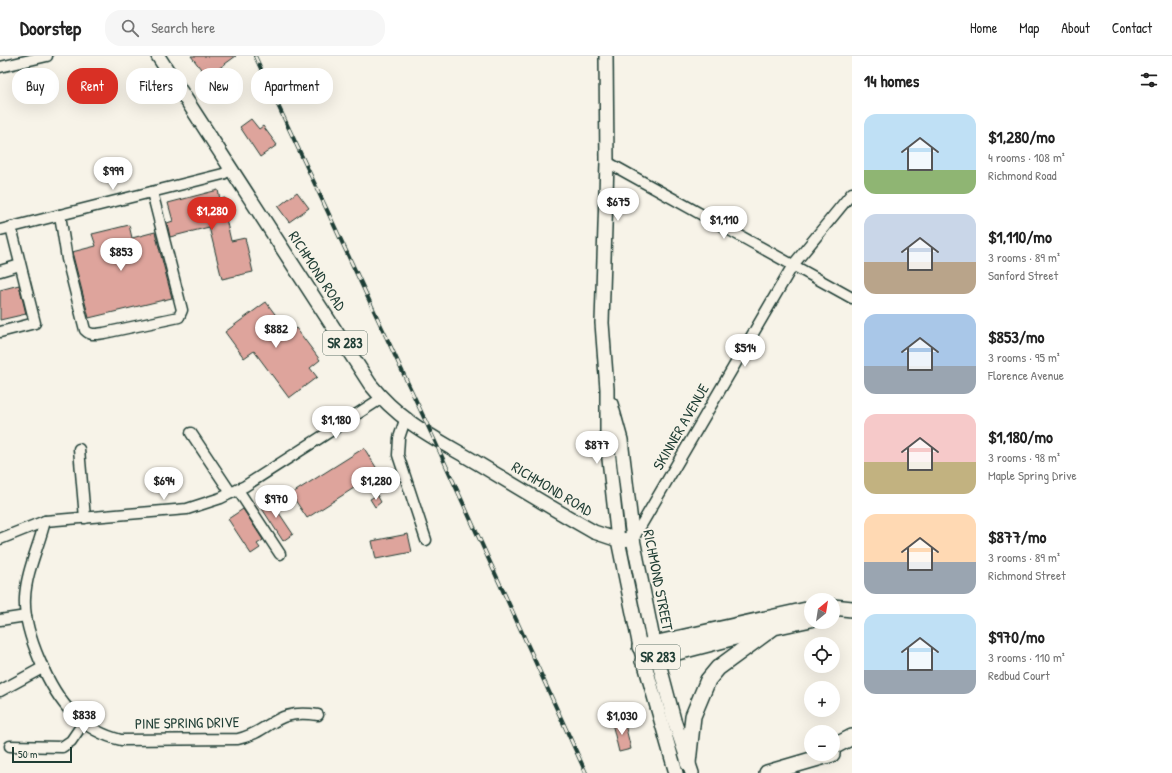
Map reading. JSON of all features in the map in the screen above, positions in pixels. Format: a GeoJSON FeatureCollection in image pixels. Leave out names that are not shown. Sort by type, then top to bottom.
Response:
{"type":"FeatureCollection","features":[{"type":"Feature","properties":{"kind":"highway"},"geometry":{"type":"LineString","coordinates":[[840,608],[852,609]]}},
{"type":"Feature","properties":{"kind":"highway"},"geometry":{"type":"LineString","coordinates":[[649,653],[804,611]]}},
{"type":"Feature","properties":{"kind":"highway"},"geometry":{"type":"LineString","coordinates":[[840,617],[852,618]]}},
{"type":"Feature","properties":{"kind":"highway"},"geometry":{"type":"LineString","coordinates":[[649,653],[804,621]]}},
{"type":"Feature","properties":{"kind":"highway"},"geometry":{"type":"LineString","coordinates":[[690,768],[693,716],[708,680],[718,668],[774,627]]}},
{"type":"Feature","properties":{"kind":"highway"},"geometry":{"type":"LineString","coordinates":[[840,743],[852,737]]}},
{"type":"Feature","properties":{"kind":"highway"},"geometry":{"type":"LineString","coordinates":[[840,752],[852,748]]}},
{"type":"Feature","properties":{"kind":"highway"},"geometry":{"type":"LineString","coordinates":[[795,765],[804,761]]}},
{"type":"Feature","properties":{"kind":"highway"},"geometry":{"type":"LineString","coordinates":[[767,773],[808,761]]}},
{"type":"Feature","properties":{"kind":"main road","name":"RICHMOND ROAD"},"geometry":{"type":"LineString","coordinates":[[158,56],[370,384],[382,398],[405,420],[594,532],[618,540],[633,539]]}},
{"type":"Feature","properties":{"kind":"main road","name":"RICHMOND STREET"},"geometry":{"type":"LineString","coordinates":[[606,56],[607,162],[602,323],[607,389],[607,441],[618,540],[649,653],[676,773]]}},
{"type":"Feature","properties":{"kind":"main road","name":"RICHMOND STREET"},"geometry":{"type":"LineString","coordinates":[[607,389],[621,440],[649,653],[690,768]]}},
{"type":"Feature","properties":{"kind":"street"},"geometry":{"type":"LineString","coordinates":[[0,68],[47,56]]}},
{"type":"Feature","properties":{"kind":"street"},"geometry":{"type":"LineString","coordinates":[[607,162],[852,298]]}},
{"type":"Feature","properties":{"kind":"street"},"geometry":{"type":"LineString","coordinates":[[0,230],[222,174],[232,170]]}},
{"type":"Feature","properties":{"kind":"street"},"geometry":{"type":"LineString","coordinates":[[60,215],[73,285],[85,330],[88,333],[91,335],[97,334],[179,317],[182,310],[152,192]]}},
{"type":"Feature","properties":{"kind":"street","name":"SKINNER AVENUE"},"geometry":{"type":"LineString","coordinates":[[633,539],[793,265],[852,193]]}},
{"type":"Feature","properties":{"kind":"street"},"geometry":{"type":"LineString","coordinates":[[0,332],[35,323],[11,227]]}},
{"type":"Feature","properties":{"kind":"street"},"geometry":{"type":"LineString","coordinates":[[0,271],[20,265]]}},
{"type":"Feature","properties":{"kind":"street"},"geometry":{"type":"LineString","coordinates":[[0,539],[45,521],[188,509],[234,492],[382,398]]}},
{"type":"Feature","properties":{"kind":"street"},"geometry":{"type":"LineString","coordinates":[[405,420],[399,438],[398,455],[426,540]]}},
{"type":"Feature","properties":{"kind":"street"},"geometry":{"type":"LineString","coordinates":[[191,434],[280,554]]}},
{"type":"Feature","properties":{"kind":"street"},"geometry":{"type":"LineString","coordinates":[[80,449],[85,518]]}},
{"type":"Feature","properties":{"kind":"street","name":"PINE SPRING DRIVE"},"geometry":{"type":"LineString","coordinates":[[45,521],[27,580],[25,599],[26,616],[30,636],[44,667],[62,700],[72,713],[84,722],[104,734],[121,740],[238,739],[253,734],[284,716],[299,713],[318,715]]}},
{"type":"Feature","properties":{"kind":"street"},"geometry":{"type":"LineString","coordinates":[[0,620],[26,616]]}},
{"type":"Feature","properties":{"kind":"street"},"geometry":{"type":"LineString","coordinates":[[0,691],[44,667]]}},
{"type":"Feature","properties":{"kind":"street"},"geometry":{"type":"LineString","coordinates":[[10,746],[62,748],[71,741],[84,722]]}},
{"type":"Feature","properties":{"kind":"building"},"geometry":{"type":"Polygon","coordinates":[[[191,56],[236,56],[219,68],[200,68],[191,56]]]}},
{"type":"Feature","properties":{"kind":"building"},"geometry":{"type":"Polygon","coordinates":[[[251,119],[259,129],[263,126],[277,145],[260,157],[240,127],[251,119]]]}},
{"type":"Feature","properties":{"kind":"building"},"geometry":{"type":"Polygon","coordinates":[[[218,190],[220,199],[225,198],[228,209],[224,210],[231,241],[245,238],[253,272],[222,279],[209,227],[170,237],[167,223],[173,221],[168,203],[218,190]]]}},
{"type":"Feature","properties":{"kind":"building"},"geometry":{"type":"Polygon","coordinates":[[[297,192],[309,208],[289,222],[278,207],[297,192]]]}},
{"type":"Feature","properties":{"kind":"building"},"geometry":{"type":"Polygon","coordinates":[[[129,225],[132,238],[155,232],[172,298],[89,318],[72,252],[96,246],[92,234],[129,225]]]}},
{"type":"Feature","properties":{"kind":"building"},"geometry":{"type":"Polygon","coordinates":[[[19,285],[26,314],[0,320],[0,290],[19,285]]]}},
{"type":"Feature","properties":{"kind":"building"},"geometry":{"type":"Polygon","coordinates":[[[266,302],[289,333],[296,328],[320,360],[310,368],[317,377],[289,398],[254,351],[244,358],[225,332],[266,302]]]}},
{"type":"Feature","properties":{"kind":"building"},"geometry":{"type":"Polygon","coordinates":[[[364,448],[379,472],[307,518],[291,494],[364,448]]]}},
{"type":"Feature","properties":{"kind":"building"},"geometry":{"type":"Polygon","coordinates":[[[377,495],[381,502],[375,507],[370,499],[377,495]]]}},
{"type":"Feature","properties":{"kind":"building"},"geometry":{"type":"Polygon","coordinates":[[[269,498],[293,534],[283,541],[259,504],[269,498]]]}},
{"type":"Feature","properties":{"kind":"building"},"geometry":{"type":"Polygon","coordinates":[[[243,509],[263,540],[257,544],[260,548],[251,554],[228,519],[243,509]]]}},
{"type":"Feature","properties":{"kind":"building"},"geometry":{"type":"Polygon","coordinates":[[[408,534],[412,552],[376,559],[372,541],[408,534]]]}},
{"type":"Feature","properties":{"kind":"building"},"geometry":{"type":"Polygon","coordinates":[[[624,720],[631,749],[619,752],[612,723],[624,720]]]}},
{"type":"Feature","properties":{"kind":"railway"},"geometry":{"type":"LineString","coordinates":[[255,56],[433,437],[586,773]]}}]}
